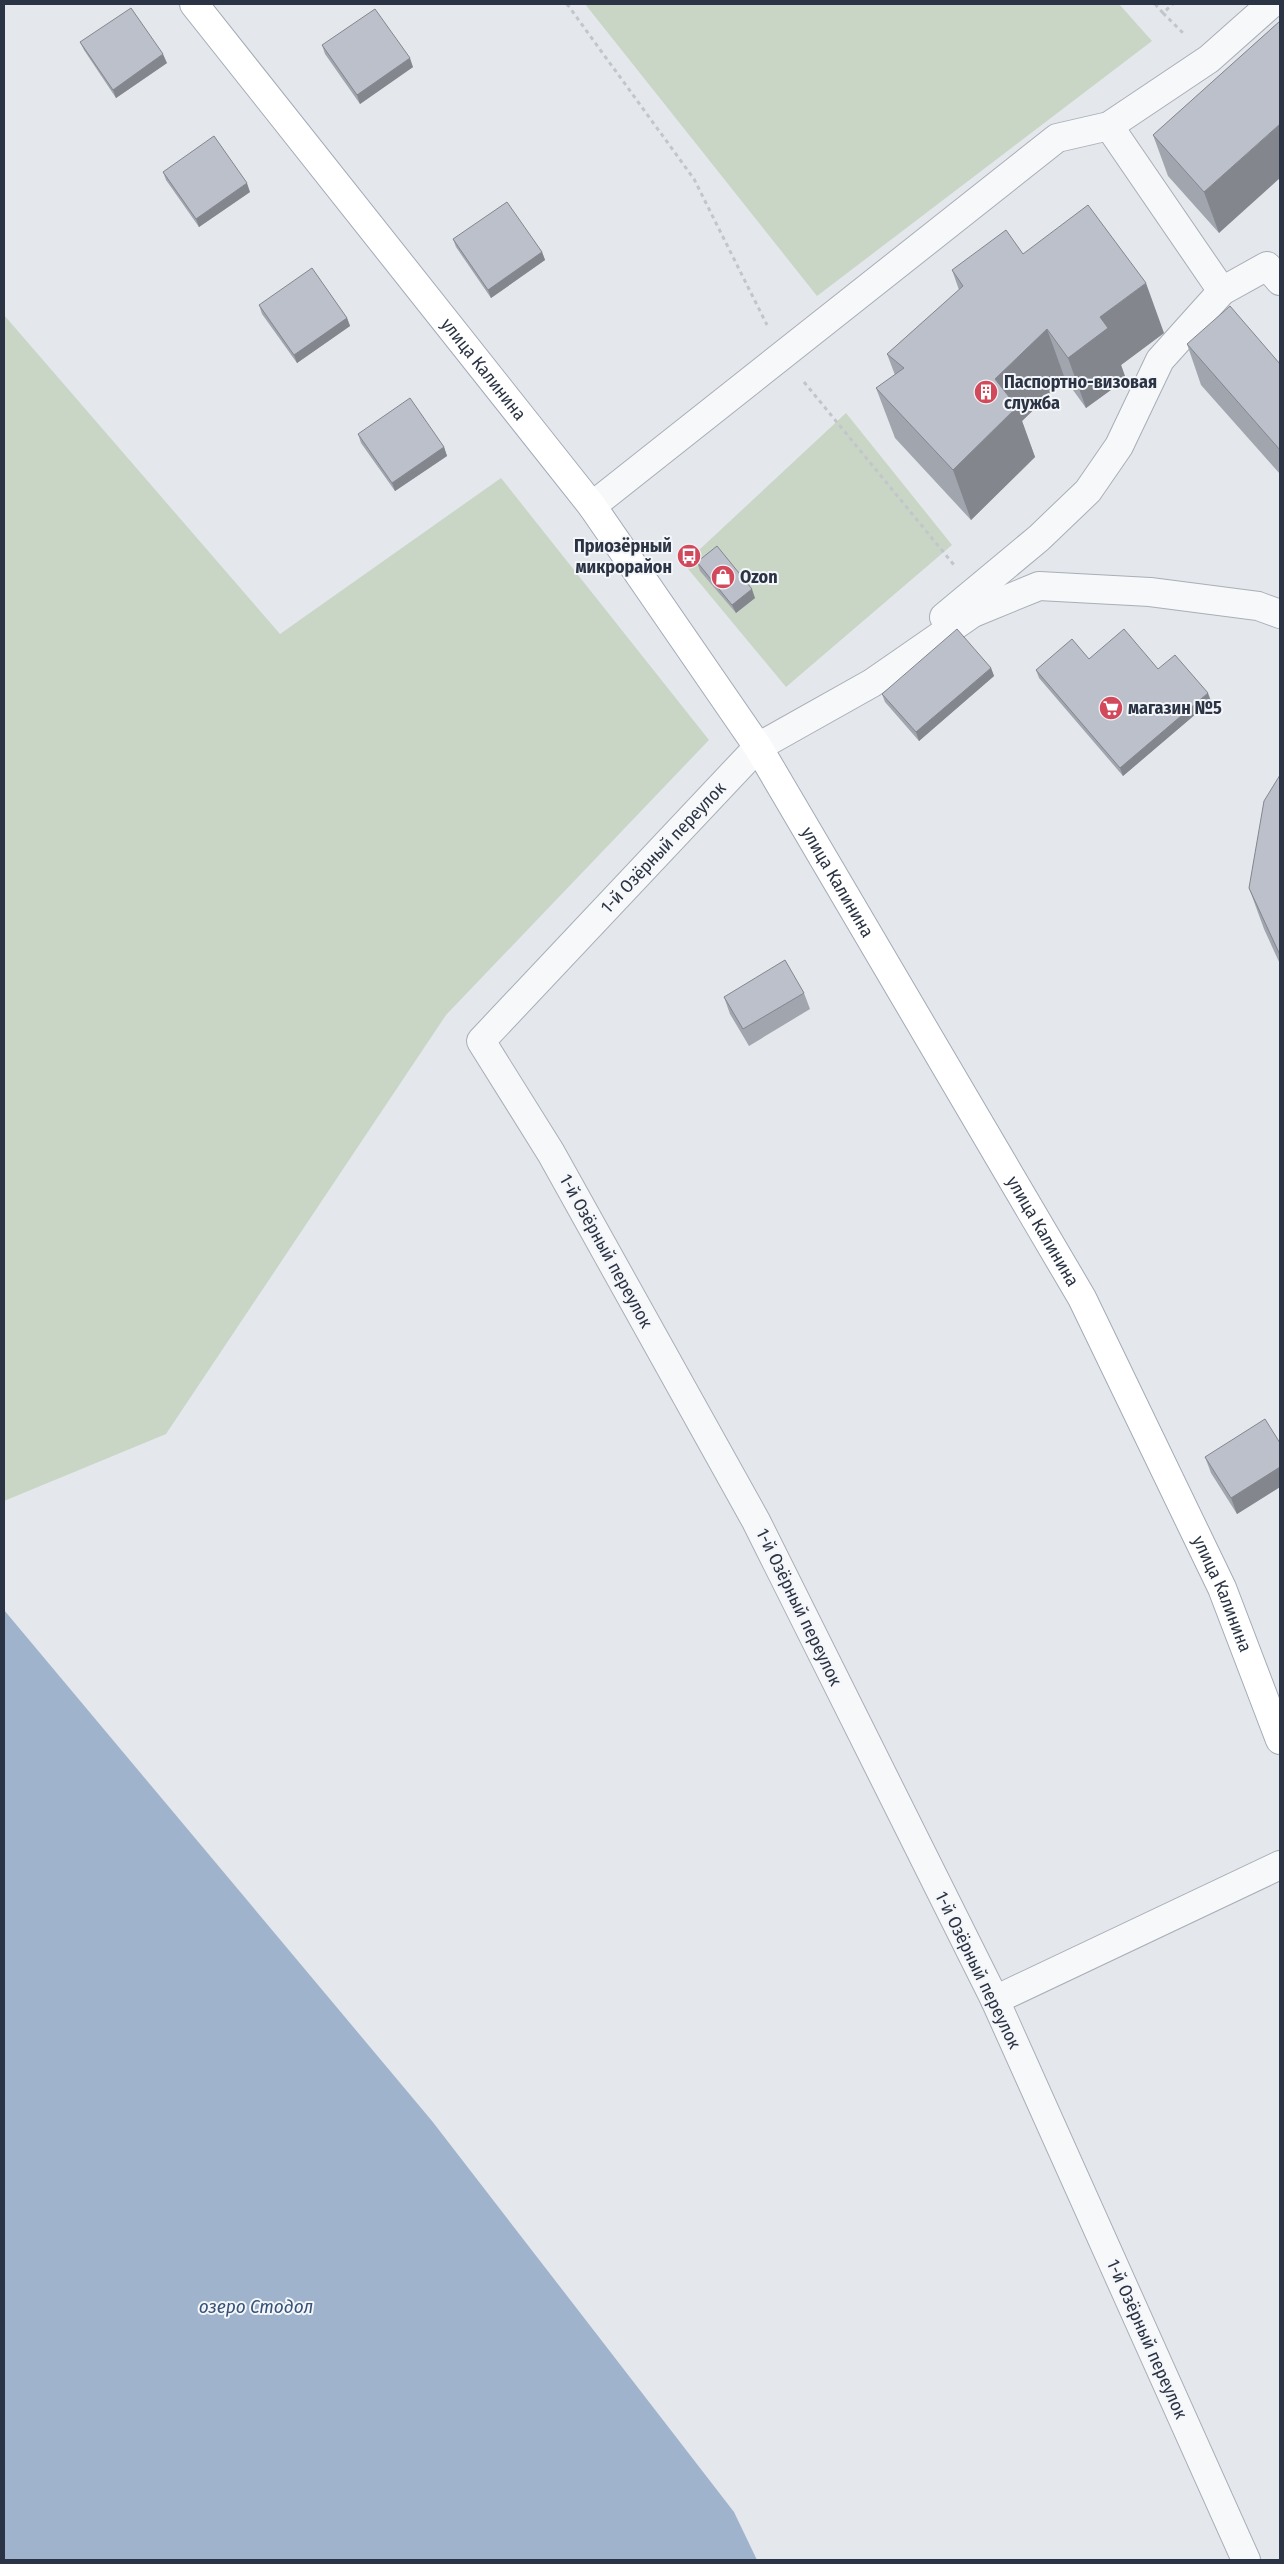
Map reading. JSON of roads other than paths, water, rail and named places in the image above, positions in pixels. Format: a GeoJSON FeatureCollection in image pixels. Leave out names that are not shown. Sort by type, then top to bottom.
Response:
{"type":"FeatureCollection","features":[{"type":"Feature","properties":{"kind":"main road","name":"улица Калинина"},"geometry":{"type":"LineString","coordinates":[[194,4],[592,506],[758,747],[1082,1298],[1222,1588],[1280,1740]]}},
{"type":"Feature","properties":{"kind":"street"},"geometry":{"type":"LineString","coordinates":[[592,506],[1057,138],[1109,126],[1209,59],[1271,4]]}},
{"type":"Feature","properties":{"kind":"street"},"geometry":{"type":"LineString","coordinates":[[1109,126],[1222,291]]}},
{"type":"Feature","properties":{"kind":"street"},"geometry":{"type":"LineString","coordinates":[[872,683],[974,590],[1039,538],[1088,491],[1119,446],[1160,360],[1222,291],[1267,266],[1280,281]]}},
{"type":"Feature","properties":{"kind":"street"},"geometry":{"type":"LineString","coordinates":[[758,747],[872,683],[973,612],[1039,586],[1150,592],[1258,606],[1280,614]]}},
{"type":"Feature","properties":{"kind":"street","name":"1-й Озёрный переулок"},"geometry":{"type":"LineString","coordinates":[[758,747],[481,1041],[551,1153],[756,1521],[995,2000],[1246,2560]]}},
{"type":"Feature","properties":{"kind":"street"},"geometry":{"type":"LineString","coordinates":[[995,2000],[1280,1865]]}},
{"type":"Feature","properties":{"kind":"water","name":"озеро Стодол"},"geometry":{"type":"Polygon","coordinates":[[[4,1610],[432,2121],[734,2512],[757,2560],[4,2560],[4,1610]]]}},
{"type":"Feature","properties":{"kind":"place","name":"Паспортно-визовая служба"},"geometry":{"type":"Point","coordinates":[986,392]}},
{"type":"Feature","properties":{"kind":"place","name":"Приозёрный микрорайон"},"geometry":{"type":"Point","coordinates":[689,556]}},
{"type":"Feature","properties":{"kind":"place","name":"Ozon"},"geometry":{"type":"Point","coordinates":[723,577]}},
{"type":"Feature","properties":{"kind":"place","name":"магазин №5"},"geometry":{"type":"Point","coordinates":[1111,708]}}]}
